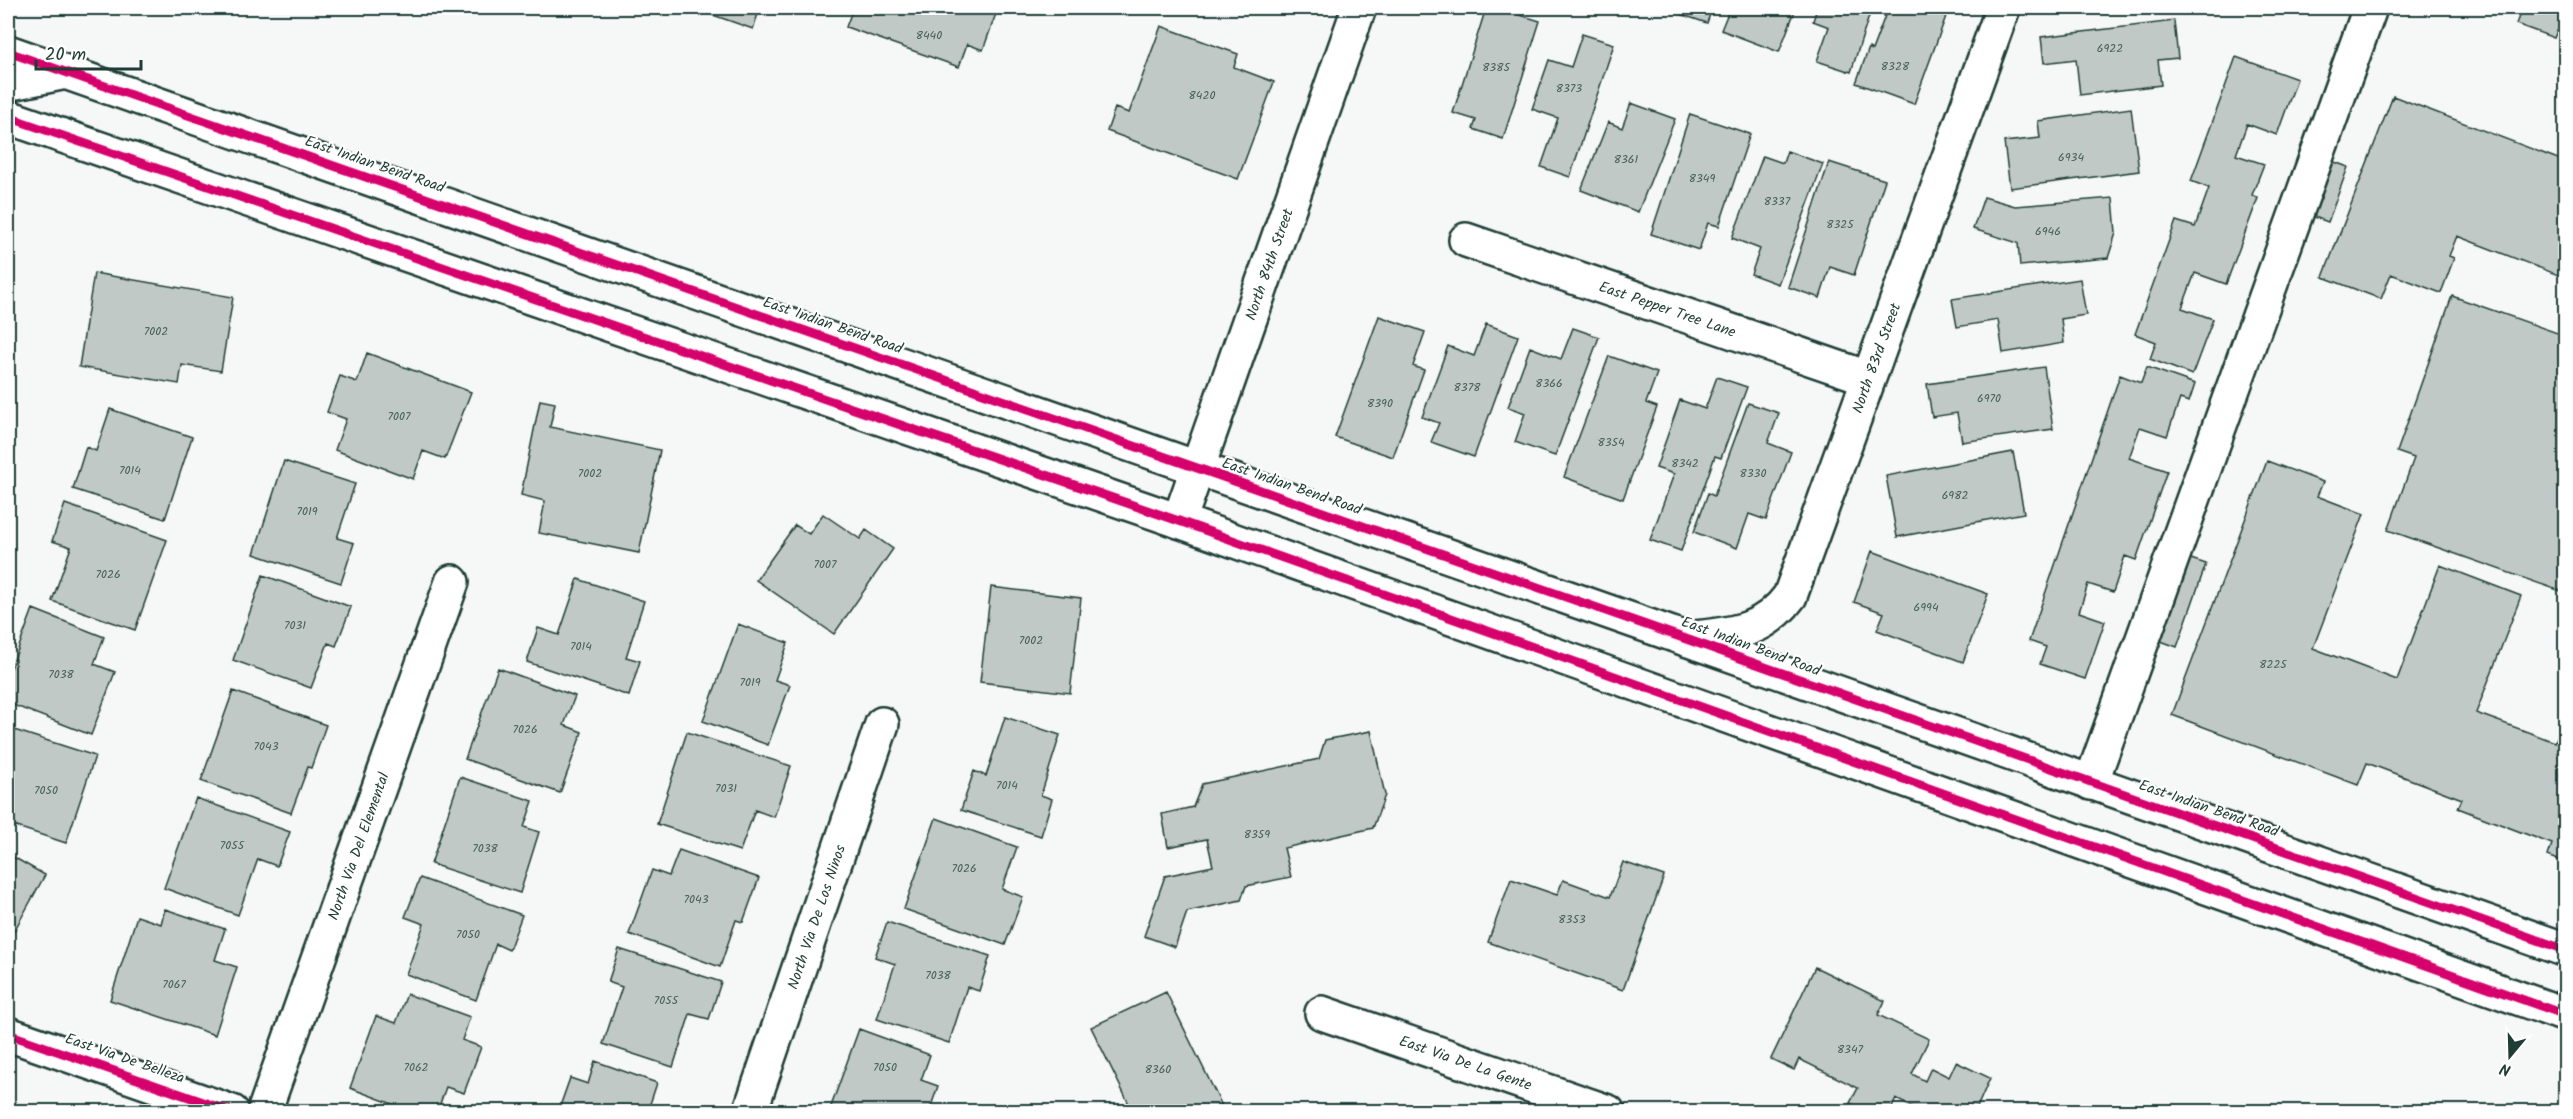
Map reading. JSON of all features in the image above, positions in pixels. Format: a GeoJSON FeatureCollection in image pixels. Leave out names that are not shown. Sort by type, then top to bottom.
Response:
{"type":"FeatureCollection","features":[{"type":"Feature","properties":{"kind":"main road","name":"North 84th Street"},"geometry":{"type":"LineString","coordinates":[[1179,522],[1359,8]]}},
{"type":"Feature","properties":{"kind":"main road","name":"North 83rd Street"},"geometry":{"type":"LineString","coordinates":[[1686,639],[1746,630],[1770,619],[1791,596],[2003,8]]}},
{"type":"Feature","properties":{"kind":"main road"},"geometry":{"type":"LineString","coordinates":[[2091,783],[2369,11]]}},
{"type":"Feature","properties":{"kind":"main road","name":"East Indian Bend Road"},"geometry":{"type":"LineString","coordinates":[[8,52],[1686,639],[2565,950]]}},
{"type":"Feature","properties":{"kind":"main road"},"geometry":{"type":"LineString","coordinates":[[8,79],[16,81],[66,72]]}},
{"type":"Feature","properties":{"kind":"main road"},"geometry":{"type":"LineString","coordinates":[[8,117],[1179,522],[2565,1015]]}},
{"type":"Feature","properties":{"kind":"main road","name":"East Pepper Tree Lane"},"geometry":{"type":"LineString","coordinates":[[1466,240],[1868,378]]}},
{"type":"Feature","properties":{"kind":"main road","name":"North Via Del Elemental"},"geometry":{"type":"LineString","coordinates":[[264,1112],[452,582]]}},
{"type":"Feature","properties":{"kind":"main road","name":"North Via De Los Ninos"},"geometry":{"type":"LineString","coordinates":[[750,1112],[882,724]]}},
{"type":"Feature","properties":{"kind":"main road","name":"East Via De La Gente"},"geometry":{"type":"LineString","coordinates":[[1322,1013],[1608,1112]]}},
{"type":"Feature","properties":{"kind":"main road","name":"East Via De Belleza"},"geometry":{"type":"LineString","coordinates":[[8,1034],[232,1112]]}},
{"type":"Feature","properties":{"kind":"building"},"geometry":{"type":"Polygon","coordinates":[[[693,8],[760,8],[753,29],[693,8]]]}},
{"type":"Feature","properties":{"kind":"building"},"geometry":{"type":"Polygon","coordinates":[[[853,8],[998,8],[983,50],[967,44],[959,67],[846,27],[853,8]]]}},
{"type":"Feature","properties":{"kind":"building"},"geometry":{"type":"Polygon","coordinates":[[[1486,8],[1497,8],[1540,21],[1503,139],[1473,129],[1476,120],[1453,113],[1486,8]]]}},
{"type":"Feature","properties":{"kind":"building"},"geometry":{"type":"Polygon","coordinates":[[[1662,8],[1712,8],[1707,23],[1662,8]]]}},
{"type":"Feature","properties":{"kind":"building"},"geometry":{"type":"Polygon","coordinates":[[[1730,8],[1796,8],[1779,52],[1721,30],[1730,8]]]}},
{"type":"Feature","properties":{"kind":"building"},"geometry":{"type":"Polygon","coordinates":[[[1817,8],[1882,8],[1880,13],[1871,10],[1851,72],[1817,61],[1829,27],[1813,21],[1817,8]]]}},
{"type":"Feature","properties":{"kind":"building"},"geometry":{"type":"Polygon","coordinates":[[[1888,8],[1949,8],[1914,104],[1856,83],[1888,8]]]}},
{"type":"Feature","properties":{"kind":"building"},"geometry":{"type":"Polygon","coordinates":[[[2511,8],[2566,8],[2566,34],[2557,31],[2554,38],[2516,24],[2521,11],[2511,8]]]}},
{"type":"Feature","properties":{"kind":"building"},"geometry":{"type":"Polygon","coordinates":[[[2174,21],[2178,58],[2158,60],[2161,85],[2080,95],[2076,59],[2044,63],[2041,37],[2174,21]]]}},
{"type":"Feature","properties":{"kind":"building"},"geometry":{"type":"Polygon","coordinates":[[[1161,26],[1238,54],[1234,67],[1274,82],[1238,179],[1107,131],[1115,108],[1129,113],[1161,26]]]}},
{"type":"Feature","properties":{"kind":"building"},"geometry":{"type":"Polygon","coordinates":[[[1582,34],[1614,44],[1570,177],[1541,167],[1558,118],[1532,109],[1549,60],[1571,67],[1582,34]]]}},
{"type":"Feature","properties":{"kind":"building"},"geometry":{"type":"Polygon","coordinates":[[[2236,57],[2297,79],[2277,135],[2247,124],[2236,155],[2264,164],[2252,195],[2258,198],[2226,284],[2195,273],[2182,308],[2213,319],[2192,375],[2150,359],[2156,342],[2135,334],[2176,221],[2195,227],[2209,188],[2191,181],[2236,57]]]}},
{"type":"Feature","properties":{"kind":"building"},"geometry":{"type":"Polygon","coordinates":[[[2393,96],[2566,162],[2566,278],[2457,236],[2449,256],[2454,258],[2441,293],[2391,274],[2381,299],[2323,277],[2393,96]]]}},
{"type":"Feature","properties":{"kind":"building"},"geometry":{"type":"Polygon","coordinates":[[[1631,103],[1675,119],[1638,212],[1581,190],[1608,122],[1622,128],[1631,103]]]}},
{"type":"Feature","properties":{"kind":"building"},"geometry":{"type":"Polygon","coordinates":[[[2131,108],[2139,171],[2010,188],[2004,142],[2040,138],[2038,121],[2131,108]]]}},
{"type":"Feature","properties":{"kind":"building"},"geometry":{"type":"Polygon","coordinates":[[[1690,114],[1750,134],[1719,226],[1708,223],[1699,250],[1651,234],[1690,114]]]}},
{"type":"Feature","properties":{"kind":"building"},"geometry":{"type":"Polygon","coordinates":[[[1787,151],[1823,164],[1778,284],[1751,274],[1760,249],[1732,238],[1763,156],[1783,163],[1787,151]]]}},
{"type":"Feature","properties":{"kind":"building"},"geometry":{"type":"Polygon","coordinates":[[[2321,157],[2348,167],[2328,222],[2301,212],[2321,157]]]}},
{"type":"Feature","properties":{"kind":"building"},"geometry":{"type":"Polygon","coordinates":[[[1829,162],[1885,180],[1854,275],[1830,267],[1820,298],[1788,287],[1829,162]]]}},
{"type":"Feature","properties":{"kind":"building"},"geometry":{"type":"Polygon","coordinates":[[[1984,197],[2015,206],[2113,198],[2116,233],[2108,258],[2020,266],[2018,243],[1973,229],[1984,197]]]}},
{"type":"Feature","properties":{"kind":"building"},"geometry":{"type":"Polygon","coordinates":[[[94,273],[233,297],[221,371],[182,365],[179,384],[79,367],[94,273]]]}},
{"type":"Feature","properties":{"kind":"building"},"geometry":{"type":"Polygon","coordinates":[[[2080,279],[2086,315],[2061,319],[2064,343],[2003,353],[1998,320],[1957,327],[1952,299],[2080,279]]]}},
{"type":"Feature","properties":{"kind":"building"},"geometry":{"type":"Polygon","coordinates":[[[2452,296],[2566,336],[2566,593],[2388,530],[2414,458],[2397,452],[2452,296]]]}},
{"type":"Feature","properties":{"kind":"building"},"geometry":{"type":"Polygon","coordinates":[[[1379,316],[1425,332],[1413,366],[1424,370],[1393,457],[1335,437],[1379,316]]]}},
{"type":"Feature","properties":{"kind":"building"},"geometry":{"type":"Polygon","coordinates":[[[1486,324],[1518,336],[1474,457],[1431,442],[1439,423],[1422,417],[1448,346],[1474,356],[1486,324]]]}},
{"type":"Feature","properties":{"kind":"building"},"geometry":{"type":"Polygon","coordinates":[[[1573,328],[1599,337],[1555,456],[1515,442],[1525,413],[1508,407],[1530,347],[1561,359],[1573,328]]]}},
{"type":"Feature","properties":{"kind":"building"},"geometry":{"type":"Polygon","coordinates":[[[367,353],[471,392],[445,459],[423,451],[413,479],[335,450],[346,419],[327,412],[340,376],[357,382],[367,353]]]}},
{"type":"Feature","properties":{"kind":"building"},"geometry":{"type":"Polygon","coordinates":[[[1609,356],[1657,373],[1646,403],[1657,407],[1623,499],[1564,477],[1609,356]]]}},
{"type":"Feature","properties":{"kind":"building"},"geometry":{"type":"Polygon","coordinates":[[[2044,367],[2053,429],[1962,442],[1957,413],[1932,417],[1927,384],[2044,367]]]}},
{"type":"Feature","properties":{"kind":"building"},"geometry":{"type":"Polygon","coordinates":[[[2147,367],[2195,384],[2189,402],[2180,399],[2167,436],[2140,427],[2129,458],[2167,471],[2136,560],[2125,556],[2113,592],[2088,584],[2079,612],[2105,621],[2085,679],[2040,664],[2046,647],[2029,641],[2120,375],[2141,383],[2147,367]]]}},
{"type":"Feature","properties":{"kind":"building"},"geometry":{"type":"Polygon","coordinates":[[[1717,377],[1747,387],[1721,458],[1715,456],[1681,551],[1650,540],[1674,474],[1656,468],[1680,400],[1705,409],[1717,377]]]}},
{"type":"Feature","properties":{"kind":"building"},"geometry":{"type":"Polygon","coordinates":[[[540,400],[555,403],[550,427],[660,450],[639,553],[539,533],[545,501],[521,495],[540,400]]]}},
{"type":"Feature","properties":{"kind":"building"},"geometry":{"type":"Polygon","coordinates":[[[1748,403],[1779,413],[1768,443],[1791,452],[1766,520],[1749,514],[1737,548],[1694,532],[1708,493],[1714,496],[1748,403]]]}},
{"type":"Feature","properties":{"kind":"building"},"geometry":{"type":"Polygon","coordinates":[[[110,409],[192,437],[165,519],[73,489],[86,447],[96,451],[110,409]]]}},
{"type":"Feature","properties":{"kind":"building"},"geometry":{"type":"Polygon","coordinates":[[[2013,452],[2024,513],[1897,537],[1886,476],[2013,452]]]}},
{"type":"Feature","properties":{"kind":"building"},"geometry":{"type":"Polygon","coordinates":[[[284,461],[355,484],[337,538],[354,543],[341,583],[254,554],[284,461]]]}},
{"type":"Feature","properties":{"kind":"building"},"geometry":{"type":"Polygon","coordinates":[[[2267,461],[2323,482],[2317,496],[2364,514],[2313,648],[2397,680],[2440,565],[2521,596],[2476,713],[2555,742],[2566,715],[2566,863],[2548,856],[2552,844],[2458,808],[2462,799],[2367,763],[2358,785],[2172,715],[2267,461]]]}},
{"type":"Feature","properties":{"kind":"building"},"geometry":{"type":"Polygon","coordinates":[[[65,504],[167,540],[135,630],[52,601],[71,547],[52,541],[65,504]]]}},
{"type":"Feature","properties":{"kind":"building"},"geometry":{"type":"Polygon","coordinates":[[[823,514],[860,539],[866,530],[893,549],[834,634],[756,580],[795,525],[809,534],[823,514]]]}},
{"type":"Feature","properties":{"kind":"building"},"geometry":{"type":"Polygon","coordinates":[[[1872,551],[1988,594],[1963,662],[1877,630],[1884,613],[1854,602],[1872,551]]]}},
{"type":"Feature","properties":{"kind":"building"},"geometry":{"type":"Polygon","coordinates":[[[2179,555],[2206,564],[2177,647],[2150,637],[2179,555]]]}},
{"type":"Feature","properties":{"kind":"building"},"geometry":{"type":"Polygon","coordinates":[[[263,575],[351,607],[336,646],[328,643],[311,688],[233,660],[263,575]]]}},
{"type":"Feature","properties":{"kind":"building"},"geometry":{"type":"Polygon","coordinates":[[[578,579],[644,601],[626,657],[640,661],[629,696],[527,662],[538,628],[559,635],[578,579]]]}},
{"type":"Feature","properties":{"kind":"building"},"geometry":{"type":"Polygon","coordinates":[[[991,587],[1081,598],[1070,693],[980,682],[991,587]]]}},
{"type":"Feature","properties":{"kind":"building"},"geometry":{"type":"Polygon","coordinates":[[[33,609],[104,637],[94,664],[115,672],[91,735],[8,703],[8,676],[33,609]]]}},
{"type":"Feature","properties":{"kind":"building"},"geometry":{"type":"Polygon","coordinates":[[[738,624],[788,643],[775,680],[790,685],[768,745],[703,721],[738,624]]]}},
{"type":"Feature","properties":{"kind":"building"},"geometry":{"type":"Polygon","coordinates":[[[498,668],[575,696],[564,725],[582,732],[560,793],[465,759],[498,668]]]}},
{"type":"Feature","properties":{"kind":"building"},"geometry":{"type":"Polygon","coordinates":[[[233,691],[326,725],[311,768],[308,767],[291,813],[201,781],[233,691]]]}},
{"type":"Feature","properties":{"kind":"building"},"geometry":{"type":"Polygon","coordinates":[[[1005,717],[1060,735],[1041,795],[1052,799],[1041,836],[961,810],[974,771],[986,776],[1005,717]]]}},
{"type":"Feature","properties":{"kind":"building"},"geometry":{"type":"Polygon","coordinates":[[[8,728],[95,756],[66,843],[8,824],[8,728]]]}},
{"type":"Feature","properties":{"kind":"building"},"geometry":{"type":"Polygon","coordinates":[[[1371,731],[1385,795],[1373,828],[1284,848],[1291,877],[1246,886],[1241,900],[1187,912],[1175,947],[1144,936],[1165,876],[1213,866],[1207,839],[1168,847],[1162,814],[1193,807],[1202,784],[1319,759],[1325,740],[1371,731]]]}},
{"type":"Feature","properties":{"kind":"building"},"geometry":{"type":"Polygon","coordinates":[[[687,732],[791,766],[774,817],[755,810],[740,851],[657,824],[687,732]]]}},
{"type":"Feature","properties":{"kind":"building"},"geometry":{"type":"Polygon","coordinates":[[[460,777],[533,801],[524,827],[539,832],[520,893],[431,864],[460,777]]]}},
{"type":"Feature","properties":{"kind":"building"},"geometry":{"type":"Polygon","coordinates":[[[196,798],[290,832],[277,866],[258,859],[238,915],[164,888],[196,798]]]}},
{"type":"Feature","properties":{"kind":"building"},"geometry":{"type":"Polygon","coordinates":[[[936,818],[1017,847],[1002,889],[1023,897],[1005,945],[904,909],[936,818]]]}},
{"type":"Feature","properties":{"kind":"building"},"geometry":{"type":"Polygon","coordinates":[[[679,850],[759,878],[743,922],[736,920],[720,967],[629,934],[652,870],[669,876],[679,850]]]}},
{"type":"Feature","properties":{"kind":"building"},"geometry":{"type":"Polygon","coordinates":[[[8,854],[45,875],[8,942],[8,854]]]}},
{"type":"Feature","properties":{"kind":"building"},"geometry":{"type":"Polygon","coordinates":[[[1623,862],[1664,876],[1623,990],[1488,942],[1511,879],[1557,895],[1563,880],[1610,897],[1623,862]]]}},
{"type":"Feature","properties":{"kind":"building"},"geometry":{"type":"Polygon","coordinates":[[[420,878],[522,915],[509,950],[496,944],[476,1000],[406,974],[424,924],[405,917],[420,878]]]}},
{"type":"Feature","properties":{"kind":"building"},"geometry":{"type":"Polygon","coordinates":[[[165,909],[225,929],[215,960],[237,967],[215,1035],[110,1000],[137,916],[161,924],[165,909]]]}},
{"type":"Feature","properties":{"kind":"building"},"geometry":{"type":"Polygon","coordinates":[[[887,922],[990,956],[979,991],[967,987],[949,1043],[877,1019],[895,964],[875,957],[887,922]]]}},
{"type":"Feature","properties":{"kind":"building"},"geometry":{"type":"Polygon","coordinates":[[[619,949],[721,982],[709,1019],[690,1014],[673,1067],[603,1044],[622,987],[608,982],[619,949]]]}},
{"type":"Feature","properties":{"kind":"building"},"geometry":{"type":"Polygon","coordinates":[[[1815,967],[1885,1001],[1878,1015],[1929,1039],[1912,1074],[1925,1081],[1931,1068],[1949,1077],[1956,1062],[1990,1078],[1975,1112],[1922,1112],[1896,1099],[1890,1112],[1868,1112],[1850,1103],[1858,1088],[1799,1059],[1794,1070],[1771,1059],[1815,967]]]}},
{"type":"Feature","properties":{"kind":"building"},"geometry":{"type":"Polygon","coordinates":[[[1166,992],[1225,1112],[1133,1112],[1091,1027],[1166,992]]]}},
{"type":"Feature","properties":{"kind":"building"},"geometry":{"type":"Polygon","coordinates":[[[407,994],[470,1017],[462,1040],[481,1047],[464,1093],[446,1087],[437,1112],[414,1112],[350,1088],[376,1016],[396,1023],[407,994]]]}},
{"type":"Feature","properties":{"kind":"building"},"geometry":{"type":"Polygon","coordinates":[[[859,1029],[930,1055],[921,1080],[938,1086],[929,1112],[829,1112],[859,1029]]]}},
{"type":"Feature","properties":{"kind":"building"},"geometry":{"type":"Polygon","coordinates":[[[595,1061],[657,1083],[648,1110],[650,1112],[558,1112],[570,1078],[588,1084],[595,1061]]]}},
{"type":"Feature","properties":{"kind":"cycle path"},"geometry":{"type":"LineString","coordinates":[[8,52],[1686,639],[2566,950]]}},
{"type":"Feature","properties":{"kind":"cycle path"},"geometry":{"type":"LineString","coordinates":[[8,117],[1179,521],[2566,1015]]}},
{"type":"Feature","properties":{"kind":"cycle path"},"geometry":{"type":"LineString","coordinates":[[8,1034],[232,1112]]}}]}
